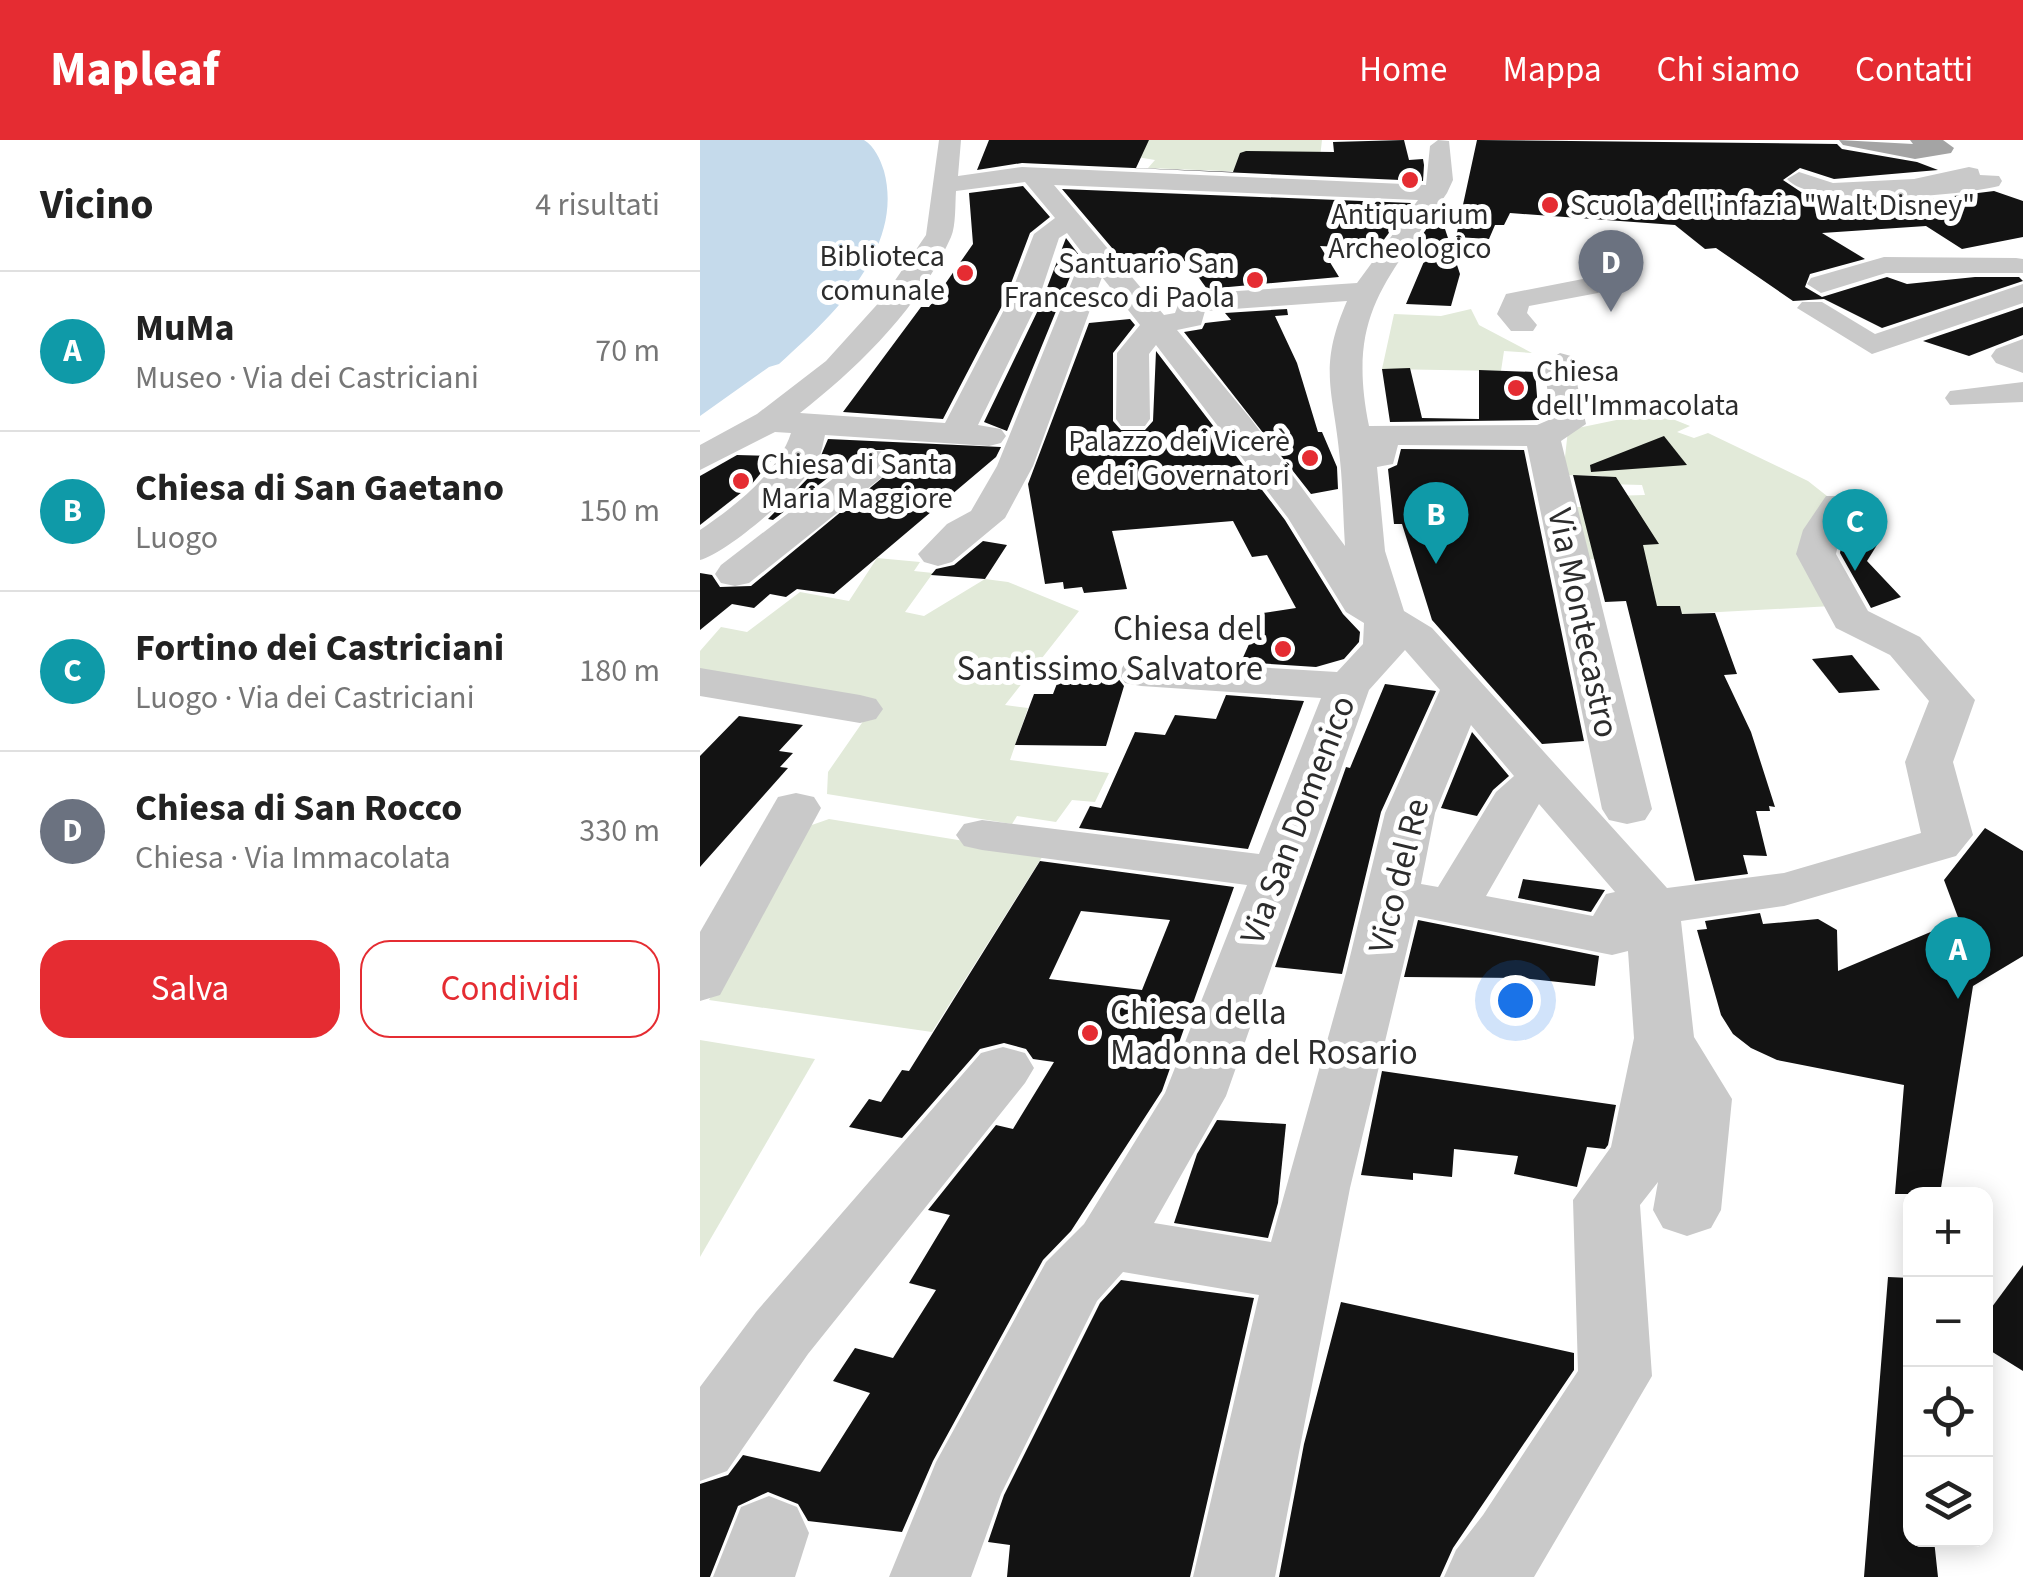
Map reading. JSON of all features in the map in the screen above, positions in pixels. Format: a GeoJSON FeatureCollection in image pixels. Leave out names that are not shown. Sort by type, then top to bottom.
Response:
{"type":"FeatureCollection","features":[{"type":"Feature","properties":{"kind":"main road"},"geometry":{"type":"LineString","coordinates":[[1850,140],[1929,146]]}},
{"type":"Feature","properties":{"kind":"street"},"geometry":{"type":"LineString","coordinates":[[700,459],[768,421],[837,368],[894,304],[940,235],[950,140]]}},
{"type":"Feature","properties":{"kind":"street"},"geometry":{"type":"LineString","coordinates":[[1385,618],[1365,552],[1358,457],[1344,378],[1346,338],[1366,291],[1441,180],[1441,142]]}},
{"type":"Feature","properties":{"kind":"street"},"geometry":{"type":"LineString","coordinates":[[1799,179],[1830,191],[1989,181],[1929,146]]}},
{"type":"Feature","properties":{"kind":"street"},"geometry":{"type":"LineString","coordinates":[[944,184],[974,183],[998,175],[1435,192]]}},
{"type":"Feature","properties":{"kind":"street"},"geometry":{"type":"LineString","coordinates":[[1034,177],[1157,325],[1306,515],[1361,603],[1417,637],[1536,768],[1652,906],[1664,1038],[1642,1156],[1606,1200],[1615,1376],[1512,1542],[1484,1577]]}},
{"type":"Feature","properties":{"kind":"street"},"geometry":{"type":"LineString","coordinates":[[956,434],[1022,304],[1047,234],[1068,220]]}},
{"type":"Feature","properties":{"kind":"street"},"geometry":{"type":"LineString","coordinates":[[1951,240],[2021,276]]}},
{"type":"Feature","properties":{"kind":"street"},"geometry":{"type":"LineString","coordinates":[[938,554],[961,532],[986,518],[1015,466],[1026,429],[1097,253]]}},
{"type":"Feature","properties":{"kind":"street"},"geometry":{"type":"LineString","coordinates":[[1884,265],[2021,276],[1872,345],[1816,296],[1884,265]]}},
{"type":"Feature","properties":{"kind":"street"},"geometry":{"type":"LineString","coordinates":[[1522,325],[1512,314],[1516,300],[1588,287]]}},
{"type":"Feature","properties":{"kind":"street"},"geometry":{"type":"LineString","coordinates":[[1133,419],[1133,353],[1157,325],[1190,319],[1185,292],[1366,291]]}},
{"type":"Feature","properties":{"kind":"street"},"geometry":{"type":"LineString","coordinates":[[2023,348],[2007,356],[2023,362]]}},
{"type":"Feature","properties":{"kind":"street"},"geometry":{"type":"LineString","coordinates":[[1358,457],[1380,456],[1380,434],[1542,436],[1570,424],[1560,363]]}},
{"type":"Feature","properties":{"kind":"street"},"geometry":{"type":"LineString","coordinates":[[1962,398],[2023,392]]}},
{"type":"Feature","properties":{"kind":"street"},"geometry":{"type":"LineString","coordinates":[[768,421],[956,434],[1026,429]]}},
{"type":"Feature","properties":{"kind":"street"},"geometry":{"type":"LineString","coordinates":[[700,548],[737,522],[801,458],[811,424]]}},
{"type":"Feature","properties":{"kind":"street","name":"Via Montecastro"},"geometry":{"type":"LineString","coordinates":[[1542,436],[1610,751],[1628,809]]}},
{"type":"Feature","properties":{"kind":"street"},"geometry":{"type":"LineString","coordinates":[[735,574],[878,462]]}},
{"type":"Feature","properties":{"kind":"street"},"geometry":{"type":"LineString","coordinates":[[700,502],[739,509]]}},
{"type":"Feature","properties":{"kind":"street"},"geometry":{"type":"LineString","coordinates":[[1393,896],[1612,937],[1625,906],[1760,894],[1830,880],[1938,846],[1947,836],[1930,762],[1952,700],[1919,658],[1846,612],[1816,554],[1822,530],[1839,504]]}},
{"type":"Feature","properties":{"kind":"street","name":"Via San Domenico"},"geometry":{"type":"LineString","coordinates":[[930,1577],[964,1487],[1071,1282],[1108,1242],[1195,1096],[1348,686],[1385,647],[1385,618]]}},
{"type":"Feature","properties":{"kind":"street"},"geometry":{"type":"LineString","coordinates":[[1141,673],[1348,686]]}},
{"type":"Feature","properties":{"kind":"street"},"geometry":{"type":"LineString","coordinates":[[700,682],[860,709]]}},
{"type":"Feature","properties":{"kind":"street","name":"Vico del Re"},"geometry":{"type":"LineString","coordinates":[[1234,1577],[1330,1132],[1393,896],[1410,812],[1464,688]]}},
{"type":"Feature","properties":{"kind":"street"},"geometry":{"type":"LineString","coordinates":[[1452,908],[1536,768],[1610,751]]}},
{"type":"Feature","properties":{"kind":"street"},"geometry":{"type":"LineString","coordinates":[[700,982],[796,808]]}},
{"type":"Feature","properties":{"kind":"street"},"geometry":{"type":"LineString","coordinates":[[982,835],[1278,873]]}},
{"type":"Feature","properties":{"kind":"street"},"geometry":{"type":"LineString","coordinates":[[1664,1038],[1701,1099],[1687,1210]]}},
{"type":"Feature","properties":{"kind":"street"},"geometry":{"type":"LineString","coordinates":[[700,1447],[782,1333],[1003,1068]]}},
{"type":"Feature","properties":{"kind":"street"},"geometry":{"type":"LineString","coordinates":[[1108,1242],[1300,1274]]}},
{"type":"Feature","properties":{"kind":"green space"},"geometry":{"type":"Polygon","coordinates":[[[1149,140],[1322,140],[1318,175],[1148,168],[1155,160],[1107,152],[1149,140]]]}},
{"type":"Feature","properties":{"kind":"green space"},"geometry":{"type":"Polygon","coordinates":[[[1471,309],[1479,325],[1532,353],[1504,351],[1501,371],[1382,369],[1394,314],[1441,316],[1471,309]]]}},
{"type":"Feature","properties":{"kind":"green space"},"geometry":{"type":"Polygon","coordinates":[[[1655,412],[1690,426],[1677,432],[1694,438],[1708,433],[1808,481],[1827,496],[1832,606],[1682,614],[1657,606],[1634,560],[1578,559],[1567,507],[1611,507],[1609,496],[1645,495],[1642,485],[1606,484],[1603,476],[1563,475],[1568,430],[1655,412]]]}},
{"type":"Feature","properties":{"kind":"green space"},"geometry":{"type":"Polygon","coordinates":[[[877,558],[920,562],[914,571],[933,573],[905,612],[924,616],[985,579],[1008,582],[1079,611],[1005,705],[1028,708],[1010,760],[1109,773],[1095,802],[1072,800],[1056,822],[1017,816],[1012,824],[827,794],[828,772],[873,707],[700,674],[700,651],[721,627],[747,632],[800,592],[849,601],[877,558]]]}},
{"type":"Feature","properties":{"kind":"green space"},"geometry":{"type":"Polygon","coordinates":[[[829,819],[1044,854],[932,1032],[709,1000],[809,826],[829,819]]]}},
{"type":"Feature","properties":{"kind":"green space"},"geometry":{"type":"Polygon","coordinates":[[[700,1040],[815,1059],[700,1257],[700,1040]]]}},
{"type":"Feature","properties":{"kind":"water"},"geometry":{"type":"Polygon","coordinates":[[[700,140],[864,140],[881,162],[888,200],[884,228],[874,254],[841,303],[779,364],[700,416],[700,140]]]}},
{"type":"Feature","properties":{"kind":"building"},"geometry":{"type":"Polygon","coordinates":[[[989,140],[1149,140],[1136,168],[1233,172],[1240,153],[1246,151],[1334,152],[1333,142],[1404,140],[1409,160],[1423,159],[1423,181],[1022,163],[977,170],[989,140]]]}},
{"type":"Feature","properties":{"kind":"building"},"geometry":{"type":"Polygon","coordinates":[[[1477,140],[1837,144],[1842,149],[1917,162],[1938,170],[1834,179],[1800,168],[1783,180],[1801,192],[1855,201],[1922,200],[1994,191],[2023,201],[2023,237],[1962,249],[1926,226],[1822,233],[1865,259],[1810,274],[1805,287],[1822,297],[1887,277],[1907,284],[1975,277],[2019,277],[2023,281],[1882,328],[1824,299],[1793,301],[1716,248],[1705,249],[1675,225],[1510,213],[1504,225],[1495,225],[1489,239],[1456,237],[1477,140]]]}},
{"type":"Feature","properties":{"kind":"building"},"geometry":{"type":"Polygon","coordinates":[[[1023,186],[1050,217],[1030,233],[1004,302],[943,419],[843,412],[921,307],[929,307],[973,244],[969,193],[1023,186]]]}},
{"type":"Feature","properties":{"kind":"building"},"geometry":{"type":"Polygon","coordinates":[[[1062,189],[1411,203],[1377,249],[1320,246],[1339,277],[1207,289],[1187,261],[1140,265],[1136,255],[1118,255],[1062,189]]]}},
{"type":"Feature","properties":{"kind":"building"},"geometry":{"type":"Polygon","coordinates":[[[1439,211],[1460,274],[1451,306],[1406,304],[1428,252],[1411,251],[1439,211]]]}},
{"type":"Feature","properties":{"kind":"building"},"geometry":{"type":"Polygon","coordinates":[[[1066,238],[1079,255],[1007,431],[984,422],[1040,306],[1066,238]]]}},
{"type":"Feature","properties":{"kind":"building"},"geometry":{"type":"Polygon","coordinates":[[[2023,307],[2023,335],[1969,356],[1923,341],[2023,307]]]}},
{"type":"Feature","properties":{"kind":"building"},"geometry":{"type":"Polygon","coordinates":[[[1287,309],[1288,315],[1275,316],[1297,363],[1318,432],[1322,432],[1337,467],[1338,489],[1311,494],[1184,332],[1202,329],[1205,323],[1231,320],[1225,313],[1287,309]]]}},
{"type":"Feature","properties":{"kind":"building"},"geometry":{"type":"Polygon","coordinates":[[[1130,319],[1135,325],[1113,353],[1113,421],[1121,430],[1145,430],[1153,421],[1156,351],[1285,520],[1343,614],[1360,632],[1359,642],[1344,659],[1316,667],[1241,662],[1263,613],[1296,608],[1267,555],[1252,557],[1233,521],[1112,531],[1127,589],[1084,593],[1082,587],[1064,589],[1063,582],[1045,584],[1028,484],[1089,323],[1130,319]]]}},
{"type":"Feature","properties":{"kind":"building","name":"Chiesa dell'Immacolata"},"geometry":{"type":"Polygon","coordinates":[[[1410,368],[1422,418],[1479,419],[1479,370],[1535,372],[1539,420],[1390,422],[1382,369],[1410,368]]]}},
{"type":"Feature","properties":{"kind":"building"},"geometry":{"type":"Polygon","coordinates":[[[1664,436],[1687,465],[1591,472],[1590,465],[1664,436]]]}},
{"type":"Feature","properties":{"kind":"building"},"geometry":{"type":"Polygon","coordinates":[[[828,439],[1001,447],[996,457],[834,594],[797,589],[786,597],[770,594],[754,608],[732,604],[700,630],[700,573],[712,575],[720,587],[751,586],[899,464],[892,450],[864,450],[773,520],[768,519],[814,472],[828,439]]]}},
{"type":"Feature","properties":{"kind":"building"},"geometry":{"type":"Polygon","coordinates":[[[1401,449],[1524,450],[1584,741],[1542,744],[1432,620],[1402,524],[1394,524],[1388,469],[1397,465],[1401,449]]]}},
{"type":"Feature","properties":{"kind":"building"},"geometry":{"type":"Polygon","coordinates":[[[737,455],[775,456],[751,485],[700,525],[700,476],[737,455]]]}},
{"type":"Feature","properties":{"kind":"building"},"geometry":{"type":"Polygon","coordinates":[[[1573,475],[1616,477],[1659,544],[1643,545],[1657,606],[1680,606],[1682,614],[1715,613],[1737,674],[1724,675],[1751,732],[1775,807],[1756,811],[1767,856],[1743,855],[1748,874],[1695,881],[1626,601],[1605,602],[1573,475]]]}},
{"type":"Feature","properties":{"kind":"building"},"geometry":{"type":"Polygon","coordinates":[[[983,541],[1007,545],[985,579],[931,575],[936,569],[954,565],[983,541]]]}},
{"type":"Feature","properties":{"kind":"building"},"geometry":{"type":"Polygon","coordinates":[[[1842,542],[1877,545],[1867,561],[1901,597],[1871,608],[1840,553],[1842,542]]]}},
{"type":"Feature","properties":{"kind":"building"},"geometry":{"type":"Polygon","coordinates":[[[1852,655],[1880,690],[1839,693],[1812,659],[1852,655]]]}},
{"type":"Feature","properties":{"kind":"building"},"geometry":{"type":"Polygon","coordinates":[[[1066,660],[1110,661],[1105,677],[1117,677],[1124,686],[1106,746],[1015,745],[1034,694],[1053,694],[1066,660]]]}},
{"type":"Feature","properties":{"kind":"building"},"geometry":{"type":"Polygon","coordinates":[[[1385,684],[1436,691],[1381,812],[1342,974],[1275,967],[1346,767],[1350,768],[1385,684]]]}},
{"type":"Feature","properties":{"kind":"building"},"geometry":{"type":"Polygon","coordinates":[[[1226,695],[1304,701],[1248,849],[1079,828],[1090,806],[1101,808],[1135,732],[1165,735],[1175,715],[1216,719],[1226,695]]]}},
{"type":"Feature","properties":{"kind":"building"},"geometry":{"type":"Polygon","coordinates":[[[739,716],[803,725],[779,751],[793,753],[780,767],[788,768],[700,867],[700,756],[739,716]]]}},
{"type":"Feature","properties":{"kind":"building"},"geometry":{"type":"Polygon","coordinates":[[[1472,732],[1509,776],[1493,790],[1477,816],[1441,808],[1472,732]]]}},
{"type":"Feature","properties":{"kind":"building"},"geometry":{"type":"Polygon","coordinates":[[[1985,828],[2023,851],[2023,956],[1973,986],[1941,1187],[1903,1187],[1903,1194],[1895,1194],[1904,1085],[1777,1060],[1751,1048],[1733,1034],[1721,1015],[1697,930],[1707,929],[1705,921],[1760,913],[1763,924],[1818,919],[1837,930],[1838,971],[1959,920],[1944,880],[1985,828]]]}},
{"type":"Feature","properties":{"kind":"building"},"geometry":{"type":"Polygon","coordinates":[[[1040,861],[1234,887],[1162,1091],[1071,1231],[1043,1260],[933,1461],[902,1532],[808,1521],[798,1504],[768,1492],[738,1506],[710,1577],[700,1577],[700,1484],[728,1475],[743,1455],[820,1472],[870,1393],[833,1381],[855,1348],[893,1358],[936,1290],[909,1283],[950,1215],[928,1210],[996,1125],[1013,1129],[1054,1062],[1033,1059],[1026,1049],[1004,1043],[980,1049],[902,1138],[849,1127],[869,1099],[881,1102],[902,1070],[909,1071],[1040,861]],[[1081,911],[1049,979],[1142,990],[1170,920],[1081,911]]]}},
{"type":"Feature","properties":{"kind":"building"},"geometry":{"type":"Polygon","coordinates":[[[1523,879],[1605,890],[1591,912],[1518,898],[1523,879]]]}},
{"type":"Feature","properties":{"kind":"building"},"geometry":{"type":"Polygon","coordinates":[[[1418,920],[1599,956],[1595,986],[1522,978],[1404,977],[1418,920]]]}},
{"type":"Feature","properties":{"kind":"building"},"geometry":{"type":"Polygon","coordinates":[[[1382,1071],[1616,1105],[1608,1145],[1605,1149],[1587,1147],[1577,1187],[1514,1174],[1518,1156],[1454,1149],[1452,1177],[1413,1173],[1413,1180],[1361,1175],[1382,1071]]]}},
{"type":"Feature","properties":{"kind":"building"},"geometry":{"type":"Polygon","coordinates":[[[1217,1120],[1286,1124],[1278,1203],[1268,1238],[1174,1223],[1197,1154],[1217,1120]]]}},
{"type":"Feature","properties":{"kind":"building"},"geometry":{"type":"Polygon","coordinates":[[[2023,1265],[2023,1371],[1993,1352],[1993,1306],[2023,1265]]]}},
{"type":"Feature","properties":{"kind":"building"},"geometry":{"type":"Polygon","coordinates":[[[1888,1277],[1903,1278],[1903,1547],[1935,1547],[1938,1577],[1864,1577],[1888,1277]]]}},
{"type":"Feature","properties":{"kind":"building"},"geometry":{"type":"Polygon","coordinates":[[[1121,1280],[1254,1298],[1190,1577],[1007,1577],[1010,1545],[988,1542],[1004,1495],[1100,1303],[1121,1280]]]}},
{"type":"Feature","properties":{"kind":"building"},"geometry":{"type":"Polygon","coordinates":[[[1341,1302],[1574,1353],[1574,1370],[1453,1548],[1440,1577],[1279,1577],[1304,1444],[1341,1302]]]}},
{"type":"Feature","properties":{"kind":"place","name":"Antiquarium Archeologico"},"geometry":{"type":"Point","coordinates":[1410,180]}},
{"type":"Feature","properties":{"kind":"place","name":"Scuola dell'infazia \"Walt Disney\""},"geometry":{"type":"Point","coordinates":[1550,205]}},
{"type":"Feature","properties":{"kind":"place","name":"Biblioteca comunale"},"geometry":{"type":"Point","coordinates":[965,273]}},
{"type":"Feature","properties":{"kind":"place","name":"Santuario San Francesco di Paola"},"geometry":{"type":"Point","coordinates":[1255,280]}},
{"type":"Feature","properties":{"kind":"place","name":"Chiesa di San Rocco"},"geometry":{"type":"Point","coordinates":[1611,312]}},
{"type":"Feature","properties":{"kind":"place","name":"Chiesa dell'Immacolata"},"geometry":{"type":"Point","coordinates":[1516,388]}},
{"type":"Feature","properties":{"kind":"place","name":"Palazzo dei Vicerè e dei Governatori"},"geometry":{"type":"Point","coordinates":[1310,458]}},
{"type":"Feature","properties":{"kind":"place","name":"Chiesa di Santa Maria Maggiore"},"geometry":{"type":"Point","coordinates":[741,481]}},
{"type":"Feature","properties":{"kind":"place","name":"Chiesa di San Gaetano"},"geometry":{"type":"Point","coordinates":[1436,564]}},
{"type":"Feature","properties":{"kind":"place","name":"Fortino dei Castriciani"},"geometry":{"type":"Point","coordinates":[1855,571]}},
{"type":"Feature","properties":{"kind":"place","name":"Chiesa del Santissimo Salvatore"},"geometry":{"type":"Point","coordinates":[1283,649]}},
{"type":"Feature","properties":{"kind":"place","name":"MuMa"},"geometry":{"type":"Point","coordinates":[1958,999]}},
{"type":"Feature","properties":{"kind":"place","name":"Chiesa della Madonna del Rosario"},"geometry":{"type":"Point","coordinates":[1090,1033]}}]}
